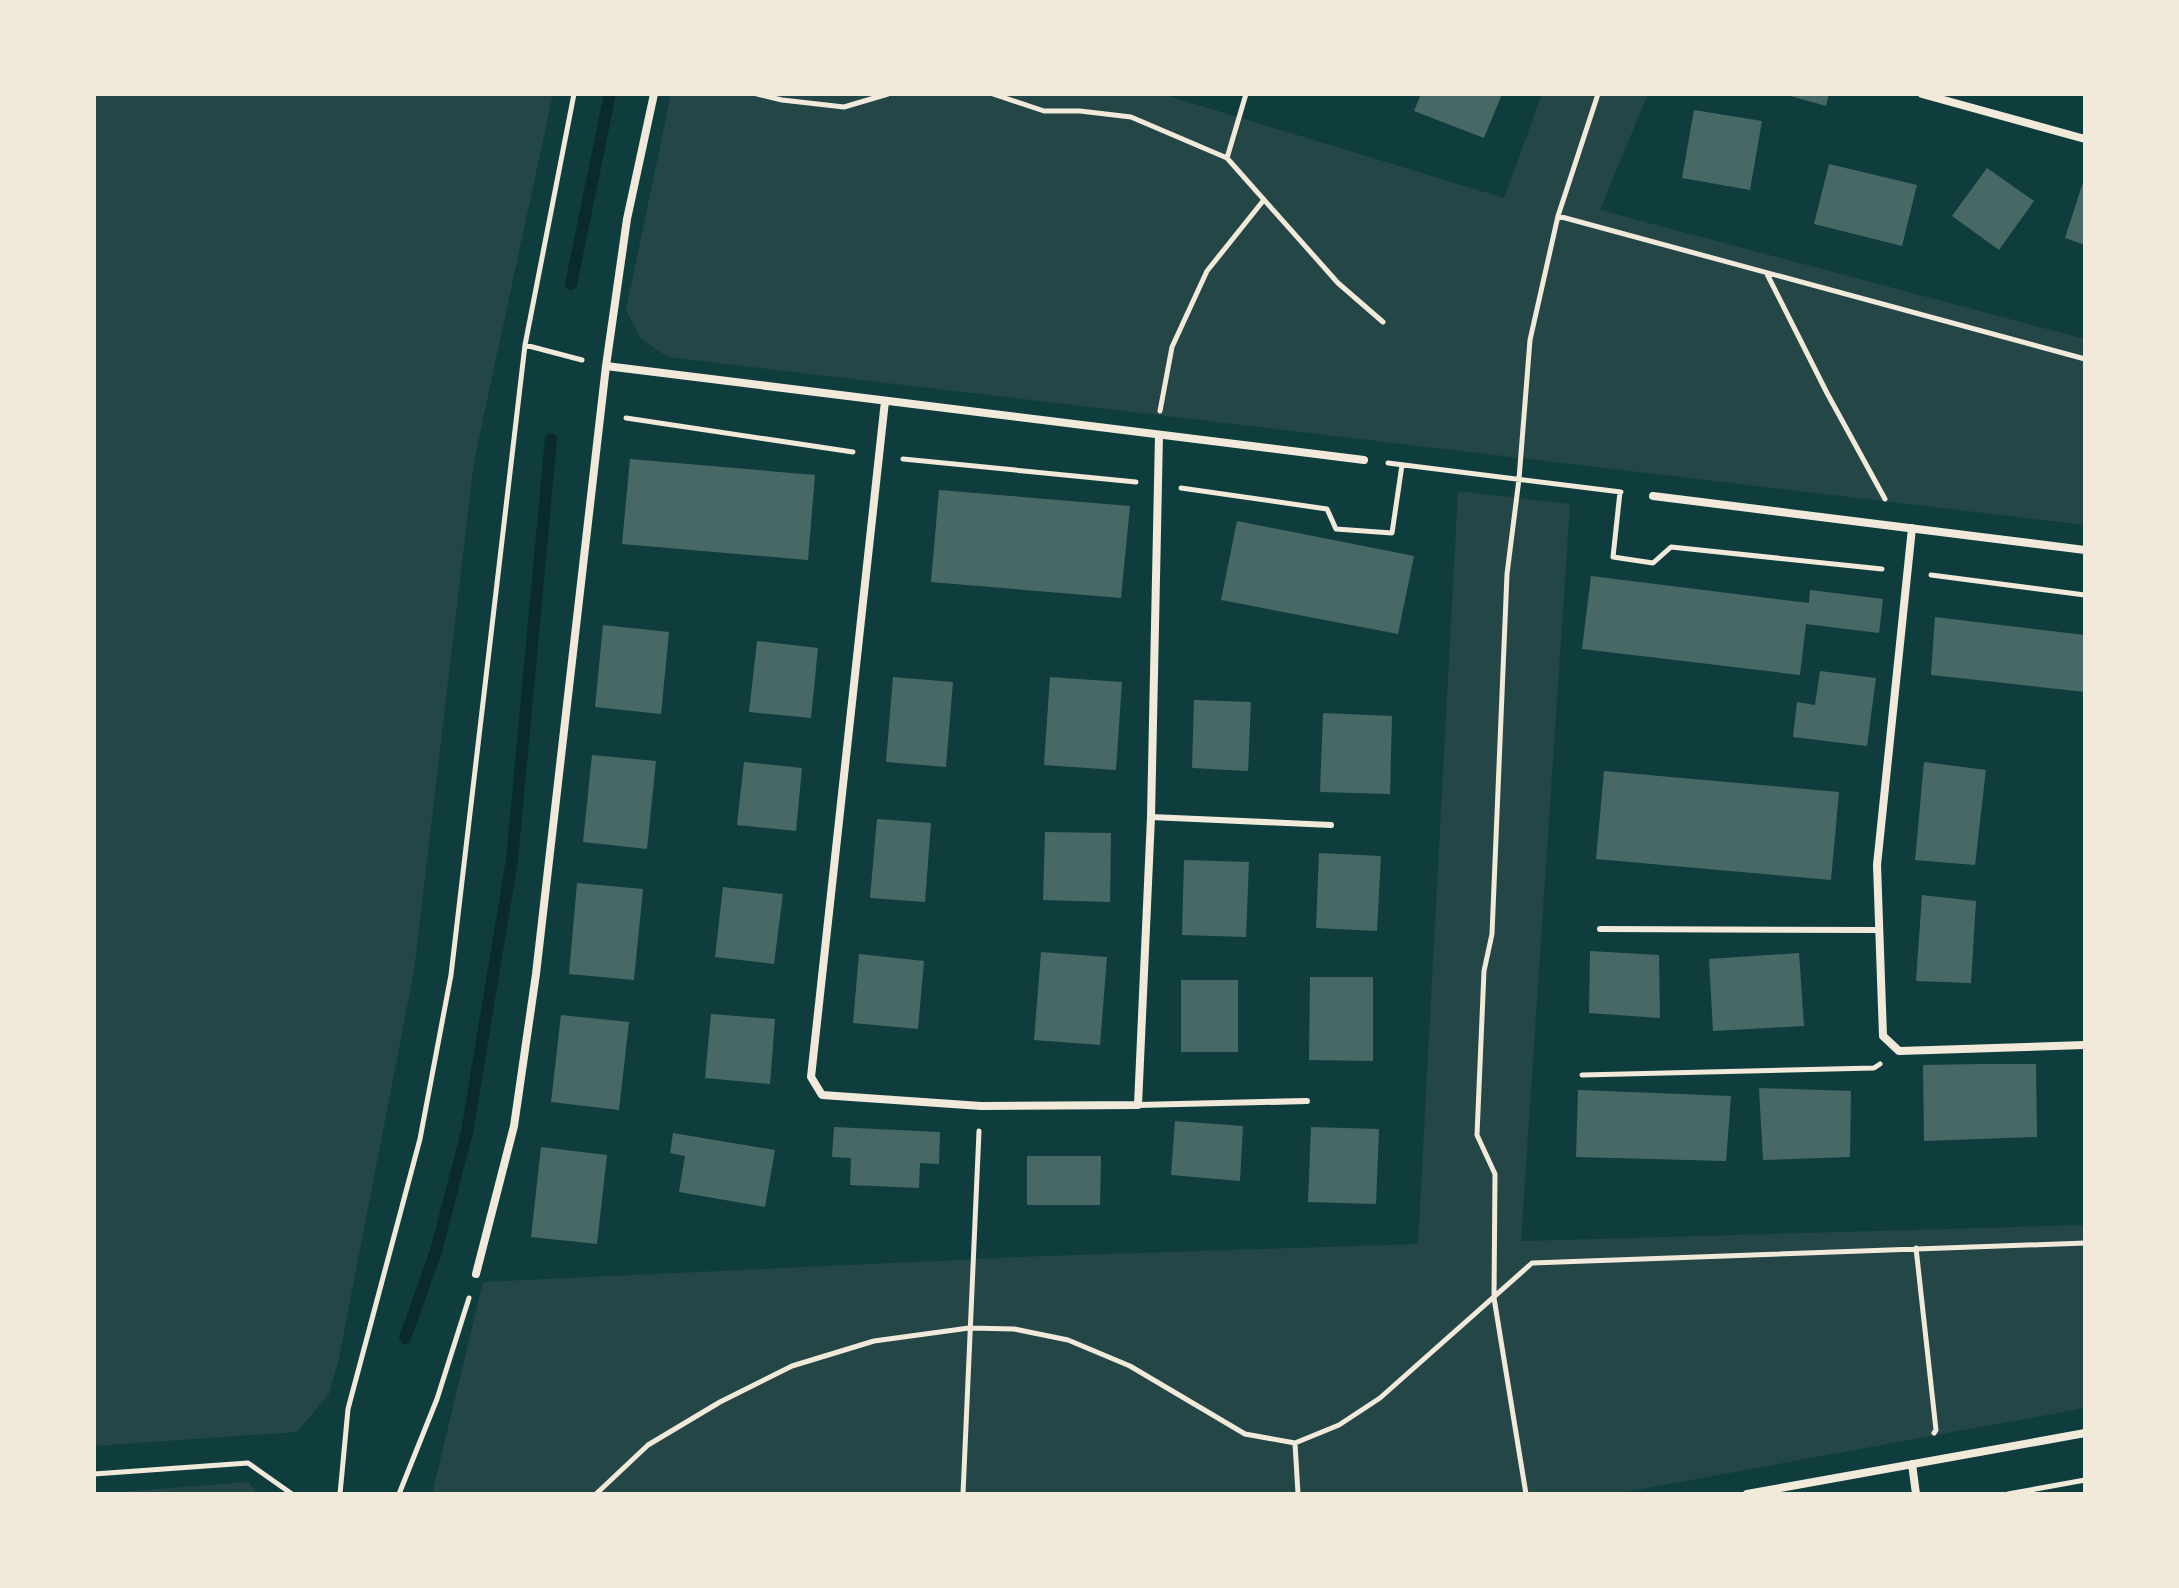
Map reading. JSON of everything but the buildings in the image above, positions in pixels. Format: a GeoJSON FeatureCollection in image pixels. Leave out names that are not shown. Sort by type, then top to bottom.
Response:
{"type":"FeatureCollection","features":[{"type":"Feature","properties":{"kind":"street"},"geometry":{"type":"LineString","coordinates":[[476,1274],[514,1126],[534,989],[606,366],[627,219],[654,94]]}},
{"type":"Feature","properties":{"kind":"street"},"geometry":{"type":"LineString","coordinates":[[1922,94],[2085,139]]}},
{"type":"Feature","properties":{"kind":"street"},"geometry":{"type":"LineString","coordinates":[[606,366],[1364,460]]}},
{"type":"Feature","properties":{"kind":"street"},"geometry":{"type":"LineString","coordinates":[[885,401],[811,1077],[822,1095],[981,1106],[1138,1105],[1151,817],[1159,435]]}},
{"type":"Feature","properties":{"kind":"street"},"geometry":{"type":"LineString","coordinates":[[1653,496],[2085,550]]}},
{"type":"Feature","properties":{"kind":"street"},"geometry":{"type":"LineString","coordinates":[[1912,528],[1877,865],[1883,1036],[1899,1051],[2085,1045]]}},
{"type":"Feature","properties":{"kind":"street"},"geometry":{"type":"LineString","coordinates":[[1747,1494],[2085,1433]]}},
{"type":"Feature","properties":{"kind":"street"},"geometry":{"type":"LineString","coordinates":[[1912,1464],[1916,1494]]}},
{"type":"Feature","properties":{"kind":"lane"},"geometry":{"type":"LineString","coordinates":[[1151,817],[1331,825]]}},
{"type":"Feature","properties":{"kind":"lane"},"geometry":{"type":"LineString","coordinates":[[1600,929],[1878,930]]}},
{"type":"Feature","properties":{"kind":"lane"},"geometry":{"type":"LineString","coordinates":[[1138,1105],[1307,1101]]}},
{"type":"Feature","properties":{"kind":"path"},"geometry":{"type":"LineString","coordinates":[[340,1494],[348,1409],[420,1139],[451,975],[525,345],[574,94]]}},
{"type":"Feature","properties":{"kind":"path"},"geometry":{"type":"LineString","coordinates":[[757,94],[844,107],[888,94]]}},
{"type":"Feature","properties":{"kind":"path"},"geometry":{"type":"LineString","coordinates":[[993,94],[1044,111],[1080,111],[1131,117],[1227,158],[1338,283],[1383,322]]}},
{"type":"Feature","properties":{"kind":"path"},"geometry":{"type":"LineString","coordinates":[[1227,158],[1246,94]]}},
{"type":"Feature","properties":{"kind":"path"},"geometry":{"type":"LineString","coordinates":[[1526,1494],[1494,1298],[1495,1174],[1477,1135],[1484,971],[1492,934],[1507,574],[1519,479],[1530,340],[1558,216],[1598,94]]}},
{"type":"Feature","properties":{"kind":"path"},"geometry":{"type":"LineString","coordinates":[[1159,435],[1160,404],[1172,347],[1207,271],[1263,201]]}},
{"type":"Feature","properties":{"kind":"path"},"geometry":{"type":"LineString","coordinates":[[1558,216],[2085,359]]}},
{"type":"Feature","properties":{"kind":"path"},"geometry":{"type":"LineString","coordinates":[[1766,273],[1884,498],[1912,528]]}},
{"type":"Feature","properties":{"kind":"path"},"geometry":{"type":"LineString","coordinates":[[525,345],[606,366]]}},
{"type":"Feature","properties":{"kind":"path"},"geometry":{"type":"LineString","coordinates":[[601,414],[879,456],[1158,484],[1327,509],[1336,529],[1392,533],[1402,465]]}},
{"type":"Feature","properties":{"kind":"path"},"geometry":{"type":"LineString","coordinates":[[1364,460],[1653,496]]}},
{"type":"Feature","properties":{"kind":"path"},"geometry":{"type":"LineString","coordinates":[[1620,492],[1613,557],[1653,563],[1671,547],[2085,595]]}},
{"type":"Feature","properties":{"kind":"path"},"geometry":{"type":"LineString","coordinates":[[1582,1075],[1874,1068],[1899,1051]]}},
{"type":"Feature","properties":{"kind":"path"},"geometry":{"type":"LineString","coordinates":[[963,1494],[981,1106]]}},
{"type":"Feature","properties":{"kind":"path"},"geometry":{"type":"LineString","coordinates":[[596,1494],[648,1445],[720,1402],[792,1366],[874,1341],[969,1328],[1014,1329],[1068,1340],[1130,1366],[1245,1434],[1295,1443],[1339,1425],[1380,1398],[1532,1263],[2085,1243]]}},
{"type":"Feature","properties":{"kind":"path"},"geometry":{"type":"LineString","coordinates":[[1912,1464],[1936,1430],[1916,1248]]}},
{"type":"Feature","properties":{"kind":"path"},"geometry":{"type":"LineString","coordinates":[[399,1494],[437,1399],[476,1274]]}},
{"type":"Feature","properties":{"kind":"path"},"geometry":{"type":"LineString","coordinates":[[1295,1443],[1298,1494]]}},
{"type":"Feature","properties":{"kind":"path"},"geometry":{"type":"LineString","coordinates":[[94,1474],[248,1463],[292,1494]]}},
{"type":"Feature","properties":{"kind":"path"},"geometry":{"type":"LineString","coordinates":[[2008,1494],[2085,1480]]}},
{"type":"Feature","properties":{"kind":"shaded area"},"geometry":{"type":"Polygon","coordinates":[[[94,94],[553,94],[474,461],[414,971],[339,1358],[329,1394],[297,1432],[94,1446],[94,94]]]}},
{"type":"Feature","properties":{"kind":"shaded area"},"geometry":{"type":"Polygon","coordinates":[[[671,94],[1162,94],[1504,198],[1542,94],[1648,94],[1600,210],[2085,339],[2085,525],[668,357],[641,339],[626,310],[671,94]]]}},
{"type":"Feature","properties":{"kind":"shaded area"},"geometry":{"type":"Polygon","coordinates":[[[1458,491],[1570,504],[1521,1241],[2085,1225],[2085,1408],[1614,1494],[432,1494],[483,1282],[1045,1256],[1418,1244],[1458,491]]]}},
{"type":"Feature","properties":{"kind":"shaded area"},"geometry":{"type":"Polygon","coordinates":[[[248,1482],[259,1494],[94,1494],[248,1482]]]}},
{"type":"Feature","properties":{"kind":"waterway"},"geometry":{"type":"LineString","coordinates":[[571,284],[610,94]]}},
{"type":"Feature","properties":{"kind":"waterway"},"geometry":{"type":"LineString","coordinates":[[405,1338],[436,1251],[467,1132],[512,860],[551,439]]}}]}
